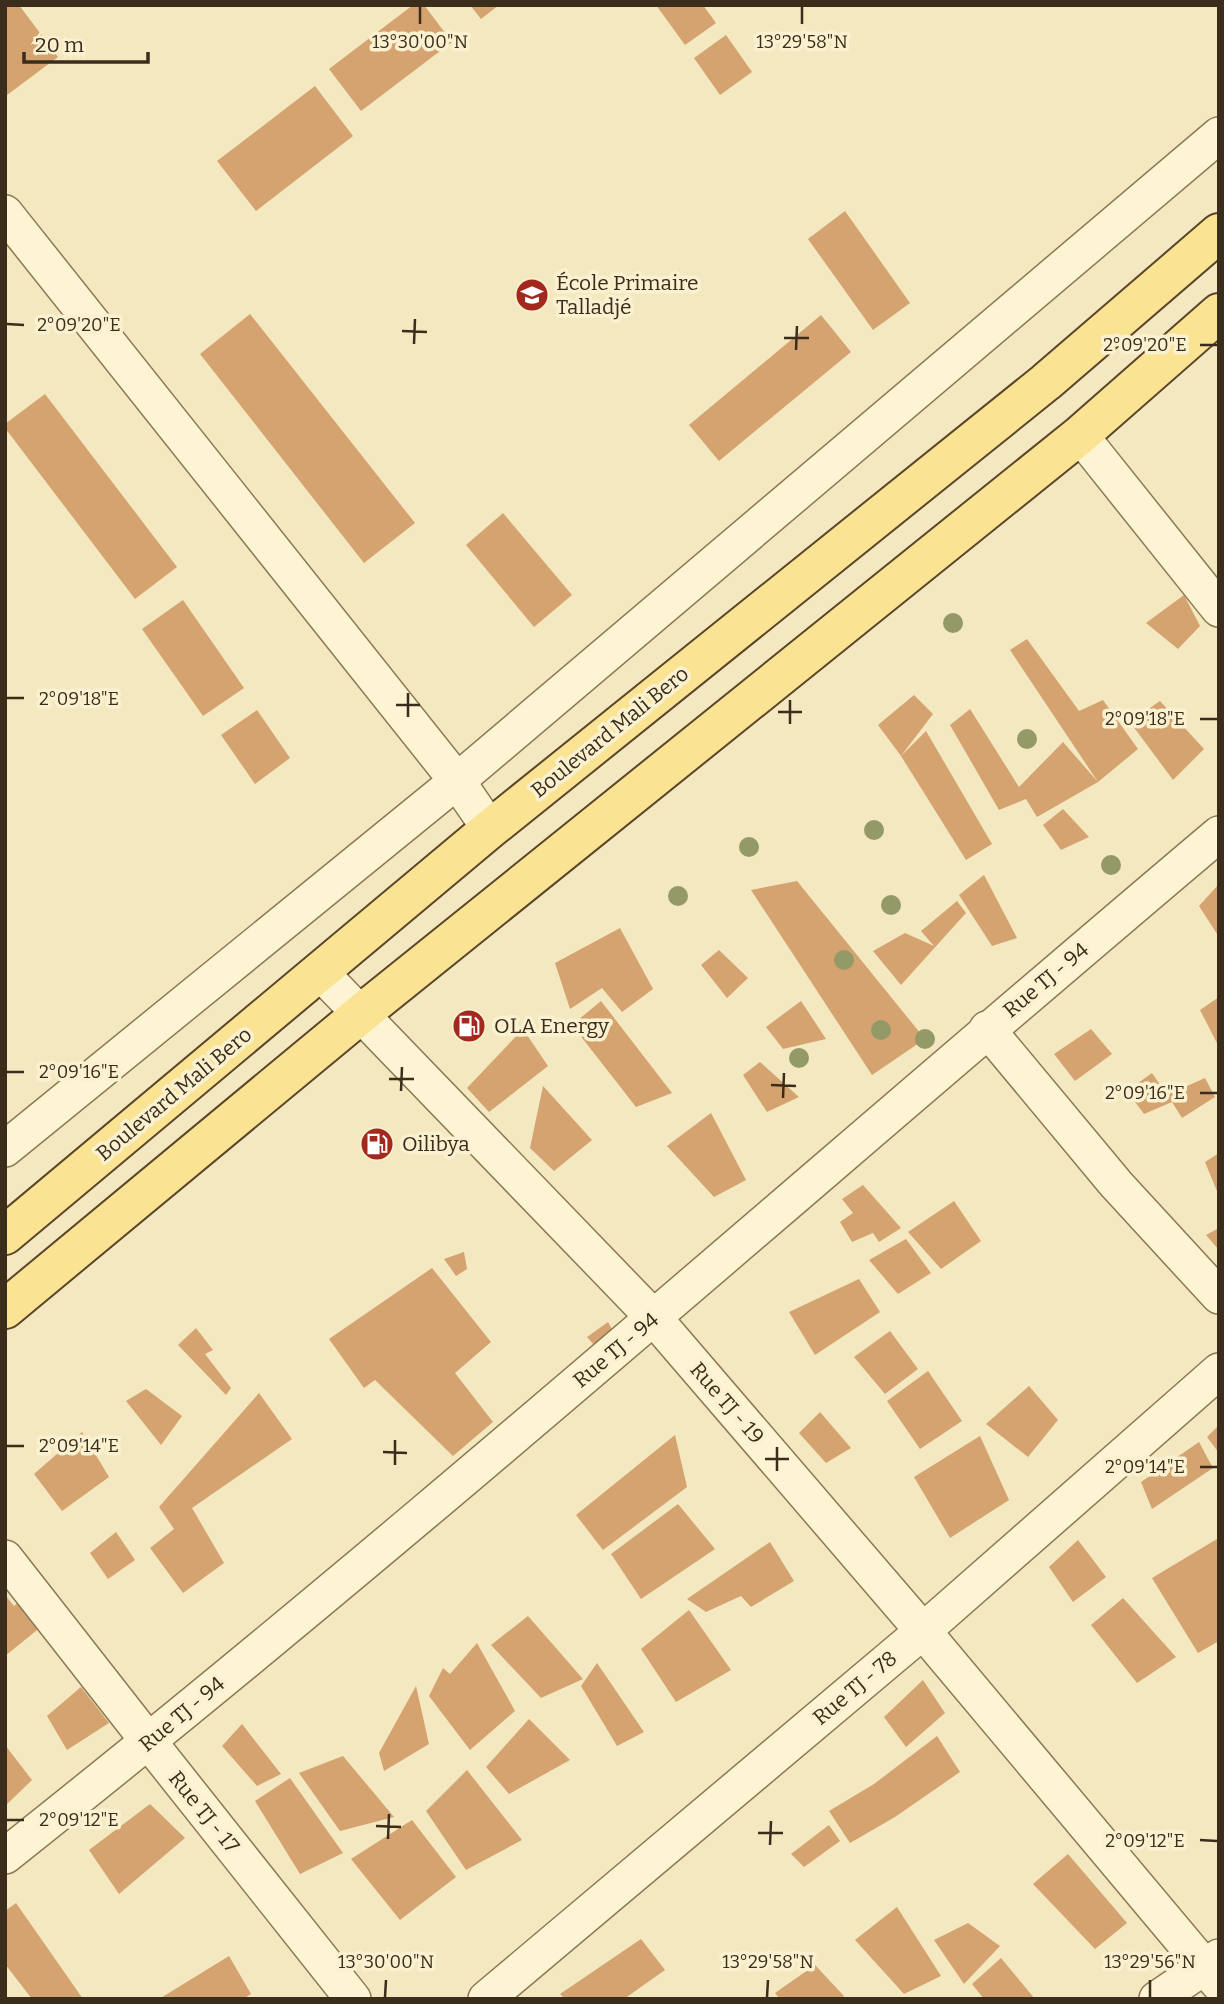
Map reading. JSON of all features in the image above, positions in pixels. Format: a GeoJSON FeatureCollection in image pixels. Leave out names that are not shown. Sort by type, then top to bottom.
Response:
{"type":"FeatureCollection","features":[{"type":"Feature","properties":{"kind":"main road","name":"Boulevard Mali Bero"},"geometry":{"type":"LineString","coordinates":[[5,1235],[490,829],[1046,382],[1219,233]]}},
{"type":"Feature","properties":{"kind":"main road"},"geometry":{"type":"LineString","coordinates":[[5,1308],[362,1013],[1080,435],[1219,313]]}},
{"type":"Feature","properties":{"kind":"street"},"geometry":{"type":"LineString","coordinates":[[5,1149],[457,781],[1219,135]]}},
{"type":"Feature","properties":{"kind":"street"},"geometry":{"type":"LineString","coordinates":[[5,213],[457,781],[490,829]]}},
{"type":"Feature","properties":{"kind":"street"},"geometry":{"type":"LineString","coordinates":[[1080,435],[1219,610]]}},
{"type":"Feature","properties":{"kind":"street","name":"Rue TJ - 94"},"geometry":{"type":"LineString","coordinates":[[5,1856],[149,1742],[654,1318],[1219,834]]}},
{"type":"Feature","properties":{"kind":"street","name":"Rue TJ - 19"},"geometry":{"type":"LineString","coordinates":[[319,971],[654,1318],[1214,1969]]}},
{"type":"Feature","properties":{"kind":"street"},"geometry":{"type":"LineString","coordinates":[[987,1030],[1116,1184],[1219,1296]]}},
{"type":"Feature","properties":{"kind":"street","name":"Rue TJ - 78"},"geometry":{"type":"LineString","coordinates":[[486,1999],[923,1631],[1219,1371]]}},
{"type":"Feature","properties":{"kind":"street","name":"Rue TJ - 17"},"geometry":{"type":"LineString","coordinates":[[5,1558],[353,1999]]}},
{"type":"Feature","properties":{"kind":"street"},"geometry":{"type":"LineString","coordinates":[[1157,1999],[1214,1969]]}},
{"type":"Feature","properties":{"kind":"building"},"geometry":{"type":"Polygon","coordinates":[[[5,5],[19,5],[58,57],[7,95],[5,92],[5,5]]]}},
{"type":"Feature","properties":{"kind":"building"},"geometry":{"type":"Polygon","coordinates":[[[413,5],[424,5],[452,42],[361,111],[329,69],[413,5]]]}},
{"type":"Feature","properties":{"kind":"building"},"geometry":{"type":"Polygon","coordinates":[[[470,5],[499,5],[481,19],[470,5]]]}},
{"type":"Feature","properties":{"kind":"building"},"geometry":{"type":"Polygon","coordinates":[[[656,5],[703,5],[716,23],[685,45],[656,5]]]}},
{"type":"Feature","properties":{"kind":"building"},"geometry":{"type":"Polygon","coordinates":[[[726,35],[752,72],[720,95],[694,58],[726,35]]]}},
{"type":"Feature","properties":{"kind":"building"},"geometry":{"type":"Polygon","coordinates":[[[315,86],[353,136],[256,211],[217,161],[315,86]]]}},
{"type":"Feature","properties":{"kind":"building"},"geometry":{"type":"Polygon","coordinates":[[[845,211],[910,303],[873,330],[808,239],[845,211]]]}},
{"type":"Feature","properties":{"kind":"building"},"geometry":{"type":"Polygon","coordinates":[[[250,314],[415,523],[364,563],[200,354],[250,314]]]}},
{"type":"Feature","properties":{"kind":"building"},"geometry":{"type":"Polygon","coordinates":[[[821,315],[851,352],[719,461],[689,425],[821,315]]]}},
{"type":"Feature","properties":{"kind":"building"},"geometry":{"type":"Polygon","coordinates":[[[45,394],[177,567],[135,599],[5,428],[5,424],[45,394]]]}},
{"type":"Feature","properties":{"kind":"building"},"geometry":{"type":"Polygon","coordinates":[[[503,513],[572,595],[534,627],[466,545],[503,513]]]}},
{"type":"Feature","properties":{"kind":"building"},"geometry":{"type":"Polygon","coordinates":[[[1184,595],[1200,626],[1178,649],[1146,623],[1184,595]]]}},
{"type":"Feature","properties":{"kind":"building"},"geometry":{"type":"Polygon","coordinates":[[[183,600],[244,688],[203,716],[142,629],[183,600]]]}},
{"type":"Feature","properties":{"kind":"building"},"geometry":{"type":"Polygon","coordinates":[[[1027,639],[1079,711],[1103,700],[1138,749],[1098,782],[1010,650],[1027,639]]]}},
{"type":"Feature","properties":{"kind":"building"},"geometry":{"type":"Polygon","coordinates":[[[914,695],[933,714],[901,756],[878,725],[914,695]]]}},
{"type":"Feature","properties":{"kind":"building"},"geometry":{"type":"Polygon","coordinates":[[[1160,701],[1204,749],[1173,780],[1130,722],[1160,701]]]}},
{"type":"Feature","properties":{"kind":"building"},"geometry":{"type":"Polygon","coordinates":[[[970,709],[1019,787],[1063,742],[1098,782],[1037,817],[1026,799],[999,810],[950,725],[970,709]]]}},
{"type":"Feature","properties":{"kind":"building"},"geometry":{"type":"Polygon","coordinates":[[[257,710],[290,758],[255,784],[221,735],[257,710]]]}},
{"type":"Feature","properties":{"kind":"building"},"geometry":{"type":"Polygon","coordinates":[[[926,731],[992,844],[966,860],[901,756],[926,731]]]}},
{"type":"Feature","properties":{"kind":"building"},"geometry":{"type":"Polygon","coordinates":[[[1063,809],[1089,837],[1061,850],[1043,825],[1063,809]]]}},
{"type":"Feature","properties":{"kind":"building"},"geometry":{"type":"Polygon","coordinates":[[[984,875],[1017,938],[992,946],[959,895],[984,875]]]}},
{"type":"Feature","properties":{"kind":"building"},"geometry":{"type":"Polygon","coordinates":[[[797,881],[925,1039],[872,1075],[751,890],[797,881]]]}},
{"type":"Feature","properties":{"kind":"building"},"geometry":{"type":"Polygon","coordinates":[[[1219,884],[1219,937],[1199,906],[1219,884]]]}},
{"type":"Feature","properties":{"kind":"building"},"geometry":{"type":"Polygon","coordinates":[[[957,901],[966,913],[901,985],[873,951],[905,933],[934,946],[921,931],[957,901]]]}},
{"type":"Feature","properties":{"kind":"building"},"geometry":{"type":"Polygon","coordinates":[[[620,928],[653,989],[622,1012],[602,988],[570,1009],[555,963],[620,928]]]}},
{"type":"Feature","properties":{"kind":"building"},"geometry":{"type":"Polygon","coordinates":[[[719,950],[748,978],[727,998],[701,965],[719,950]]]}},
{"type":"Feature","properties":{"kind":"building"},"geometry":{"type":"Polygon","coordinates":[[[1219,997],[1219,1047],[1200,1010],[1219,997]]]}},
{"type":"Feature","properties":{"kind":"building"},"geometry":{"type":"Polygon","coordinates":[[[601,1001],[672,1093],[636,1107],[572,1025],[601,1001]]]}},
{"type":"Feature","properties":{"kind":"building"},"geometry":{"type":"Polygon","coordinates":[[[801,1001],[826,1039],[783,1049],[766,1027],[801,1001]]]}},
{"type":"Feature","properties":{"kind":"building"},"geometry":{"type":"Polygon","coordinates":[[[523,1029],[548,1066],[489,1112],[467,1088],[523,1029]]]}},
{"type":"Feature","properties":{"kind":"building"},"geometry":{"type":"Polygon","coordinates":[[[1091,1029],[1112,1054],[1075,1081],[1054,1054],[1091,1029]]]}},
{"type":"Feature","properties":{"kind":"building"},"geometry":{"type":"Polygon","coordinates":[[[760,1062],[799,1097],[767,1112],[743,1075],[760,1062]]]}},
{"type":"Feature","properties":{"kind":"building"},"geometry":{"type":"Polygon","coordinates":[[[1152,1073],[1167,1095],[1205,1078],[1215,1097],[1182,1118],[1172,1102],[1144,1114],[1127,1091],[1152,1073]]]}},
{"type":"Feature","properties":{"kind":"building"},"geometry":{"type":"Polygon","coordinates":[[[543,1086],[592,1140],[554,1171],[530,1148],[543,1086]]]}},
{"type":"Feature","properties":{"kind":"building"},"geometry":{"type":"Polygon","coordinates":[[[711,1113],[746,1180],[714,1197],[667,1146],[711,1113]]]}},
{"type":"Feature","properties":{"kind":"building"},"geometry":{"type":"Polygon","coordinates":[[[1219,1153],[1219,1196],[1205,1162],[1219,1153]]]}},
{"type":"Feature","properties":{"kind":"building"},"geometry":{"type":"Polygon","coordinates":[[[863,1185],[901,1228],[879,1242],[873,1233],[852,1242],[840,1222],[853,1213],[842,1199],[863,1185]]]}},
{"type":"Feature","properties":{"kind":"building"},"geometry":{"type":"Polygon","coordinates":[[[954,1201],[981,1241],[941,1269],[908,1232],[954,1201]]]}},
{"type":"Feature","properties":{"kind":"building"},"geometry":{"type":"Polygon","coordinates":[[[1219,1228],[1219,1250],[1206,1235],[1219,1228]]]}},
{"type":"Feature","properties":{"kind":"building"},"geometry":{"type":"Polygon","coordinates":[[[906,1239],[931,1273],[898,1294],[869,1260],[906,1239]]]}},
{"type":"Feature","properties":{"kind":"building"},"geometry":{"type":"Polygon","coordinates":[[[464,1252],[467,1269],[456,1276],[444,1259],[464,1252]]]}},
{"type":"Feature","properties":{"kind":"building"},"geometry":{"type":"Polygon","coordinates":[[[432,1268],[491,1342],[455,1373],[493,1422],[453,1456],[375,1380],[364,1388],[329,1339],[432,1268]]]}},
{"type":"Feature","properties":{"kind":"building"},"geometry":{"type":"Polygon","coordinates":[[[859,1279],[880,1312],[815,1355],[789,1312],[859,1279]]]}},
{"type":"Feature","properties":{"kind":"building"},"geometry":{"type":"Polygon","coordinates":[[[608,1322],[618,1340],[603,1355],[587,1337],[608,1322]]]}},
{"type":"Feature","properties":{"kind":"building"},"geometry":{"type":"Polygon","coordinates":[[[196,1328],[213,1350],[205,1354],[231,1388],[226,1395],[178,1345],[196,1328]]]}},
{"type":"Feature","properties":{"kind":"building"},"geometry":{"type":"Polygon","coordinates":[[[890,1331],[918,1369],[885,1394],[854,1357],[890,1331]]]}},
{"type":"Feature","properties":{"kind":"building"},"geometry":{"type":"Polygon","coordinates":[[[928,1371],[962,1421],[920,1449],[887,1401],[928,1371]]]}},
{"type":"Feature","properties":{"kind":"building"},"geometry":{"type":"Polygon","coordinates":[[[1029,1386],[1058,1420],[1028,1457],[986,1424],[1029,1386]]]}},
{"type":"Feature","properties":{"kind":"building"},"geometry":{"type":"Polygon","coordinates":[[[146,1389],[182,1416],[161,1445],[126,1401],[146,1389]]]}},
{"type":"Feature","properties":{"kind":"building"},"geometry":{"type":"Polygon","coordinates":[[[259,1393],[292,1439],[192,1508],[224,1563],[183,1593],[150,1548],[174,1529],[159,1507],[259,1393]]]}},
{"type":"Feature","properties":{"kind":"building"},"geometry":{"type":"Polygon","coordinates":[[[820,1412],[851,1448],[826,1463],[799,1433],[820,1412]]]}},
{"type":"Feature","properties":{"kind":"building"},"geometry":{"type":"Polygon","coordinates":[[[1219,1425],[1219,1453],[1207,1437],[1219,1425]]]}},
{"type":"Feature","properties":{"kind":"building"},"geometry":{"type":"Polygon","coordinates":[[[82,1432],[109,1477],[62,1511],[34,1474],[82,1432]]]}},
{"type":"Feature","properties":{"kind":"building"},"geometry":{"type":"Polygon","coordinates":[[[675,1435],[687,1487],[603,1550],[576,1515],[675,1435]]]}},
{"type":"Feature","properties":{"kind":"building"},"geometry":{"type":"Polygon","coordinates":[[[980,1436],[1009,1500],[950,1538],[914,1477],[980,1436]]]}},
{"type":"Feature","properties":{"kind":"building"},"geometry":{"type":"Polygon","coordinates":[[[1199,1442],[1213,1468],[1152,1509],[1141,1482],[1199,1442]]]}},
{"type":"Feature","properties":{"kind":"building"},"geometry":{"type":"Polygon","coordinates":[[[678,1504],[715,1549],[641,1599],[611,1554],[678,1504]]]}},
{"type":"Feature","properties":{"kind":"building"},"geometry":{"type":"Polygon","coordinates":[[[116,1532],[135,1560],[108,1579],[90,1553],[116,1532]]]}},
{"type":"Feature","properties":{"kind":"building"},"geometry":{"type":"Polygon","coordinates":[[[1217,1539],[1219,1641],[1198,1653],[1152,1578],[1217,1539]]]}},
{"type":"Feature","properties":{"kind":"building"},"geometry":{"type":"Polygon","coordinates":[[[1078,1540],[1106,1577],[1073,1602],[1049,1567],[1078,1540]]]}},
{"type":"Feature","properties":{"kind":"building"},"geometry":{"type":"Polygon","coordinates":[[[770,1542],[794,1581],[751,1607],[741,1596],[706,1612],[687,1599],[770,1542]]]}},
{"type":"Feature","properties":{"kind":"building"},"geometry":{"type":"Polygon","coordinates":[[[5,1595],[14,1606],[27,1595],[47,1622],[5,1656],[5,1595]]]}},
{"type":"Feature","properties":{"kind":"building"},"geometry":{"type":"Polygon","coordinates":[[[1123,1598],[1176,1657],[1137,1683],[1091,1625],[1123,1598]]]}},
{"type":"Feature","properties":{"kind":"building"},"geometry":{"type":"Polygon","coordinates":[[[689,1610],[731,1670],[676,1702],[641,1649],[689,1610]]]}},
{"type":"Feature","properties":{"kind":"building"},"geometry":{"type":"Polygon","coordinates":[[[528,1616],[583,1679],[541,1698],[491,1645],[528,1616]]]}},
{"type":"Feature","properties":{"kind":"building"},"geometry":{"type":"Polygon","coordinates":[[[477,1643],[515,1711],[470,1750],[429,1696],[443,1668],[450,1674],[477,1643]]]}},
{"type":"Feature","properties":{"kind":"building"},"geometry":{"type":"Polygon","coordinates":[[[597,1663],[644,1732],[617,1746],[581,1686],[597,1663]]]}},
{"type":"Feature","properties":{"kind":"building"},"geometry":{"type":"Polygon","coordinates":[[[923,1680],[945,1713],[906,1747],[884,1717],[923,1680]]]}},
{"type":"Feature","properties":{"kind":"building"},"geometry":{"type":"Polygon","coordinates":[[[416,1686],[429,1744],[384,1771],[379,1753],[416,1686]]]}},
{"type":"Feature","properties":{"kind":"building"},"geometry":{"type":"Polygon","coordinates":[[[81,1687],[109,1723],[67,1750],[47,1716],[81,1687]]]}},
{"type":"Feature","properties":{"kind":"building"},"geometry":{"type":"Polygon","coordinates":[[[529,1719],[570,1760],[509,1794],[486,1767],[529,1719]]]}},
{"type":"Feature","properties":{"kind":"building"},"geometry":{"type":"Polygon","coordinates":[[[242,1724],[281,1774],[257,1786],[222,1746],[242,1724]]]}},
{"type":"Feature","properties":{"kind":"building"},"geometry":{"type":"Polygon","coordinates":[[[937,1736],[960,1772],[895,1817],[850,1843],[829,1811],[874,1784],[937,1736]]]}},
{"type":"Feature","properties":{"kind":"building"},"geometry":{"type":"Polygon","coordinates":[[[5,1745],[32,1780],[5,1806],[5,1745]]]}},
{"type":"Feature","properties":{"kind":"building"},"geometry":{"type":"Polygon","coordinates":[[[343,1756],[394,1817],[340,1831],[299,1773],[343,1756]]]}},
{"type":"Feature","properties":{"kind":"building"},"geometry":{"type":"Polygon","coordinates":[[[467,1770],[522,1840],[466,1870],[426,1811],[467,1770]]]}},
{"type":"Feature","properties":{"kind":"building"},"geometry":{"type":"Polygon","coordinates":[[[290,1778],[343,1853],[300,1874],[255,1801],[290,1778]]]}},
{"type":"Feature","properties":{"kind":"building"},"geometry":{"type":"Polygon","coordinates":[[[150,1804],[185,1838],[119,1894],[89,1850],[150,1804]]]}},
{"type":"Feature","properties":{"kind":"building"},"geometry":{"type":"Polygon","coordinates":[[[412,1820],[456,1877],[400,1920],[351,1859],[412,1820]]]}},
{"type":"Feature","properties":{"kind":"building"},"geometry":{"type":"Polygon","coordinates":[[[829,1825],[840,1841],[804,1867],[791,1854],[829,1825]]]}},
{"type":"Feature","properties":{"kind":"building"},"geometry":{"type":"Polygon","coordinates":[[[1068,1854],[1127,1923],[1095,1949],[1033,1884],[1068,1854]]]}},
{"type":"Feature","properties":{"kind":"building"},"geometry":{"type":"Polygon","coordinates":[[[16,1903],[83,1999],[32,1999],[5,1964],[5,1911],[16,1903]]]}},
{"type":"Feature","properties":{"kind":"building"},"geometry":{"type":"Polygon","coordinates":[[[897,1907],[941,1976],[904,1994],[855,1940],[897,1907]]]}},
{"type":"Feature","properties":{"kind":"building"},"geometry":{"type":"Polygon","coordinates":[[[968,1923],[1000,1946],[964,1984],[934,1940],[968,1923]]]}},
{"type":"Feature","properties":{"kind":"building"},"geometry":{"type":"Polygon","coordinates":[[[641,1939],[665,1970],[624,1999],[565,1999],[560,1994],[641,1939]]]}},
{"type":"Feature","properties":{"kind":"building"},"geometry":{"type":"Polygon","coordinates":[[[229,1956],[251,1994],[243,1999],[159,1999],[229,1956]]]}},
{"type":"Feature","properties":{"kind":"building"},"geometry":{"type":"Polygon","coordinates":[[[1001,1958],[1035,1999],[984,1999],[972,1984],[1001,1958]]]}},
{"type":"Feature","properties":{"kind":"building"},"geometry":{"type":"Polygon","coordinates":[[[815,1965],[844,1996],[840,1999],[780,1999],[775,1993],[815,1965]]]}},
{"type":"Feature","properties":{"kind":"place","name":"École Primaire Talladjé"},"geometry":{"type":"Point","coordinates":[532,295]}},
{"type":"Feature","properties":{"kind":"place","name":"OLA Energy"},"geometry":{"type":"Point","coordinates":[469,1026]}},
{"type":"Feature","properties":{"kind":"place","name":"Oilibya"},"geometry":{"type":"Point","coordinates":[377,1144]}}]}
